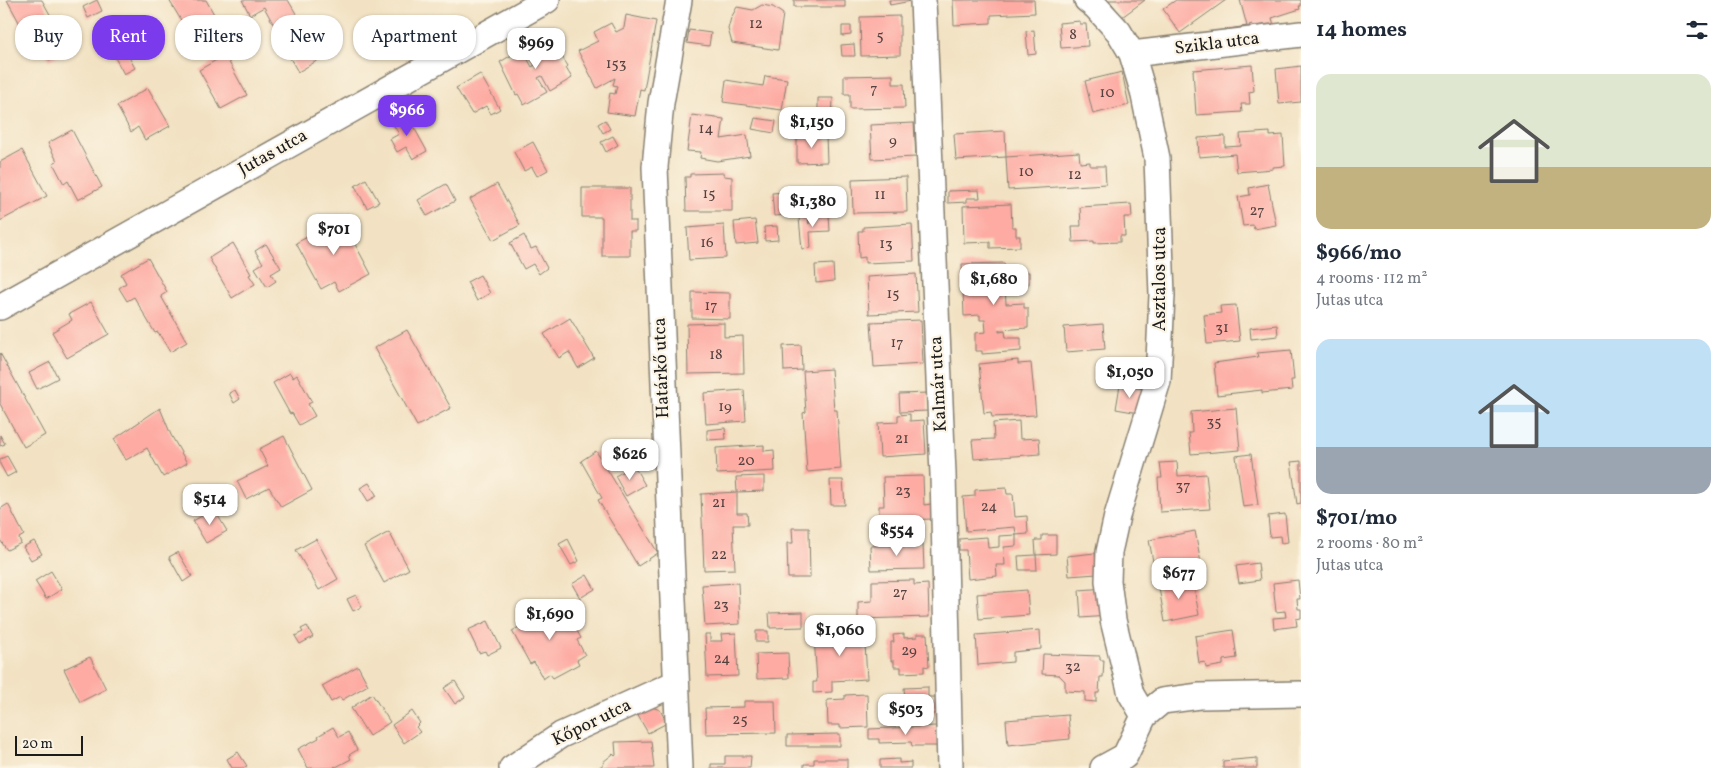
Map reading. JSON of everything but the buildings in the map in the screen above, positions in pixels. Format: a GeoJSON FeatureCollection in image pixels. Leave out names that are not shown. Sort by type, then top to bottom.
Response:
{"type":"FeatureCollection","features":[{"type":"Feature","properties":{"kind":"street","name":"Jutas utca"},"geometry":{"type":"LineString","coordinates":[[0,307],[547,0]]}},
{"type":"Feature","properties":{"kind":"street","name":"Határkő utca"},"geometry":{"type":"LineString","coordinates":[[679,0],[661,103],[654,167],[680,768]]}},
{"type":"Feature","properties":{"kind":"street","name":"Kalmár utca"},"geometry":{"type":"LineString","coordinates":[[924,0],[944,474],[950,768]]}},
{"type":"Feature","properties":{"kind":"street","name":"Asztalos utca"},"geometry":{"type":"LineString","coordinates":[[1087,0],[1119,32],[1132,54],[1143,91],[1157,158],[1162,295],[1158,381],[1117,516],[1109,552],[1108,581],[1113,620],[1122,664],[1131,694],[1144,716]]}},
{"type":"Feature","properties":{"kind":"street","name":"Szikla utca"},"geometry":{"type":"LineString","coordinates":[[1132,54],[1301,34]]}},
{"type":"Feature","properties":{"kind":"street","name":"Kőpor utca"},"geometry":{"type":"LineString","coordinates":[[512,768],[561,735],[676,683]]}},
{"type":"Feature","properties":{"kind":"street"},"geometry":{"type":"LineString","coordinates":[[1103,768],[1125,756],[1144,716],[1162,701],[1200,696],[1301,694]]}}]}
